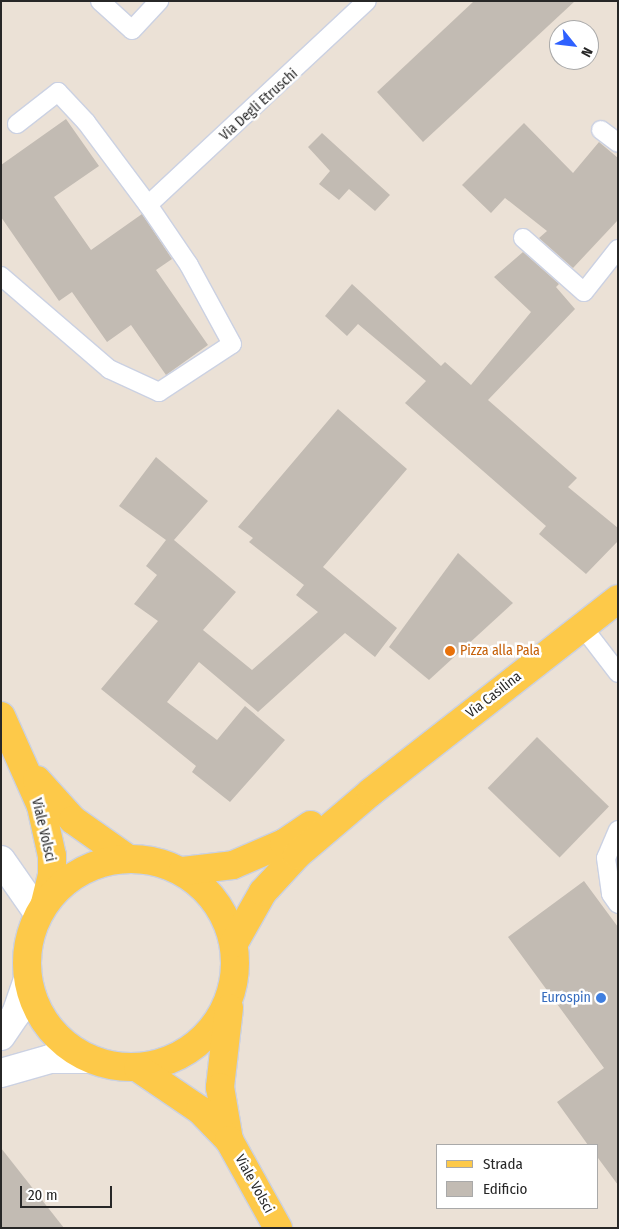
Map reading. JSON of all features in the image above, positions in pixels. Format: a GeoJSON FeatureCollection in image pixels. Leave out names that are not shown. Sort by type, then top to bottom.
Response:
{"type":"FeatureCollection","features":[{"type":"Feature","properties":{"kind":"main road","name":"Via Casilina"},"geometry":{"type":"LineString","coordinates":[[234,943],[263,892],[297,855],[371,792],[582,626],[618,600]]}},
{"type":"Feature","properties":{"kind":"main road","name":"Viale Volsci"},"geometry":{"type":"LineString","coordinates":[[1,716],[41,806],[52,856],[52,875],[27,947],[27,982]]}},
{"type":"Feature","properties":{"kind":"main road","name":"Viale Volsci"},"geometry":{"type":"LineString","coordinates":[[19,757],[73,820],[128,858]]}},
{"type":"Feature","properties":{"kind":"main road","name":"Via Casilina"},"geometry":{"type":"LineString","coordinates":[[183,872],[233,865],[275,847],[371,792]]}},
{"type":"Feature","properties":{"kind":"main road"},"geometry":{"type":"LineString","coordinates":[[1,860],[41,910],[61,885],[92,866],[128,858],[156,861],[183,872],[207,890],[224,915],[234,943],[236,969],[231,994],[221,1017],[206,1037],[178,1056],[138,1068],[103,1065],[86,1059],[59,1040],[43,1020],[27,982]]}},
{"type":"Feature","properties":{"kind":"main road"},"geometry":{"type":"LineString","coordinates":[[1,1036],[16,1014],[27,982]]}},
{"type":"Feature","properties":{"kind":"main road","name":"Viale Volsci"},"geometry":{"type":"LineString","coordinates":[[229,1140],[220,1087],[231,994]]}},
{"type":"Feature","properties":{"kind":"main road"},"geometry":{"type":"LineString","coordinates":[[1,1074],[50,1059],[86,1059]]}},
{"type":"Feature","properties":{"kind":"main road","name":"Viale Volsci"},"geometry":{"type":"LineString","coordinates":[[138,1068],[182,1096],[229,1140],[278,1228]]}},
{"type":"Feature","properties":{"kind":"lane"},"geometry":{"type":"LineString","coordinates":[[100,1],[132,30],[159,1]]}},
{"type":"Feature","properties":{"kind":"lane","name":"Via Degli Etruschi"},"geometry":{"type":"LineString","coordinates":[[148,205],[367,1]]}},
{"type":"Feature","properties":{"kind":"lane"},"geometry":{"type":"LineString","coordinates":[[1,276],[109,369],[158,392],[232,344],[189,265],[148,205],[86,122],[58,92],[17,124]]}},
{"type":"Feature","properties":{"kind":"lane"},"geometry":{"type":"LineString","coordinates":[[601,130],[618,143]]}},
{"type":"Feature","properties":{"kind":"lane"},"geometry":{"type":"LineString","coordinates":[[524,238],[584,292],[618,250]]}},
{"type":"Feature","properties":{"kind":"lane"},"geometry":{"type":"LineString","coordinates":[[582,626],[618,673]]}},
{"type":"Feature","properties":{"kind":"lane"},"geometry":{"type":"LineString","coordinates":[[618,830],[606,858],[611,894],[618,904]]}},
{"type":"Feature","properties":{"kind":"building"},"geometry":{"type":"Polygon","coordinates":[[[474,1],[575,1],[555,20],[549,20],[549,25],[423,142],[377,92],[474,1]]]}},
{"type":"Feature","properties":{"kind":"building"},"geometry":{"type":"Polygon","coordinates":[[[66,119],[99,166],[54,197],[91,250],[142,214],[172,259],[156,270],[208,345],[166,375],[131,325],[107,342],[72,292],[59,301],[1,217],[1,165],[66,119]]]}},
{"type":"Feature","properties":{"kind":"building"},"geometry":{"type":"Polygon","coordinates":[[[524,123],[573,173],[599,142],[618,158],[618,220],[573,268],[539,238],[547,231],[505,198],[491,213],[462,185],[524,123]]]}},
{"type":"Feature","properties":{"kind":"building"},"geometry":{"type":"Polygon","coordinates":[[[322,133],[390,195],[375,211],[349,189],[339,200],[319,184],[330,171],[308,147],[322,133]]]}},
{"type":"Feature","properties":{"kind":"building"},"geometry":{"type":"Polygon","coordinates":[[[523,252],[559,284],[556,287],[575,309],[488,400],[577,478],[568,487],[618,528],[618,541],[586,574],[539,534],[546,526],[405,403],[426,381],[358,324],[347,336],[325,316],[352,284],[441,366],[445,362],[471,385],[531,312],[494,277],[523,252]]]}},
{"type":"Feature","properties":{"kind":"building"},"geometry":{"type":"Polygon","coordinates":[[[338,409],[407,469],[323,567],[397,628],[375,657],[345,633],[258,712],[199,662],[167,702],[217,740],[245,706],[285,740],[230,802],[192,772],[196,766],[101,689],[158,621],[134,604],[157,575],[146,566],[166,540],[119,506],[156,457],[208,501],[174,540],[236,592],[203,630],[252,670],[318,612],[296,595],[304,585],[249,542],[253,538],[238,527],[338,409]]]}},
{"type":"Feature","properties":{"kind":"building"},"geometry":{"type":"Polygon","coordinates":[[[458,553],[513,603],[429,680],[389,647],[458,553]]]}},
{"type":"Feature","properties":{"kind":"building"},"geometry":{"type":"Polygon","coordinates":[[[537,737],[609,806],[560,858],[488,788],[537,737]]]}},
{"type":"Feature","properties":{"kind":"building"},"geometry":{"type":"Polygon","coordinates":[[[584,881],[618,927],[618,1185],[599,1159],[599,1144],[587,1144],[557,1102],[604,1068],[508,937],[584,881]]]}},
{"type":"Feature","properties":{"kind":"building"},"geometry":{"type":"Polygon","coordinates":[[[1,1148],[64,1228],[1,1228],[1,1148]]]}},
{"type":"Feature","properties":{"kind":"place","name":"Pizza alla Pala"},"geometry":{"type":"Point","coordinates":[450,651]}},
{"type":"Feature","properties":{"kind":"place","name":"Eurospin"},"geometry":{"type":"Point","coordinates":[601,998]}}]}
